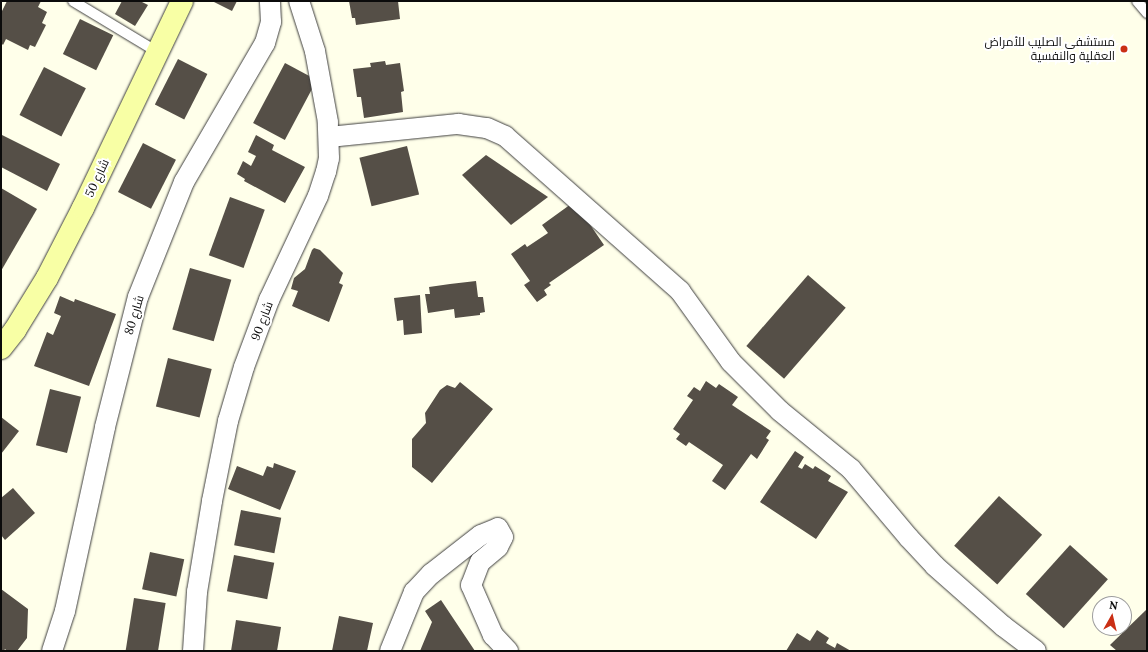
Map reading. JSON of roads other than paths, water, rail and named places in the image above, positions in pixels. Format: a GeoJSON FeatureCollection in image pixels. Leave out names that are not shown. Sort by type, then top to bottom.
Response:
{"type":"FeatureCollection","features":[{"type":"Feature","properties":{"kind":"street","name":"شارع 50"},"geometry":{"type":"LineString","coordinates":[[1,348],[15,330],[47,278],[83,208],[156,51],[182,1]]}},
{"type":"Feature","properties":{"kind":"street","name":"شارع 80"},"geometry":{"type":"LineString","coordinates":[[52,651],[65,611],[105,427],[138,297],[184,182],[266,43],[271,22],[270,1]]}},
{"type":"Feature","properties":{"kind":"street","name":"شارع 90"},"geometry":{"type":"LineString","coordinates":[[193,651],[197,592],[212,501],[228,421],[244,367],[269,300],[320,190],[329,158],[328,122],[315,51],[299,1]]}},
{"type":"Feature","properties":{"kind":"street"},"geometry":{"type":"LineString","coordinates":[[329,137],[458,124],[487,128],[505,136],[680,291],[731,362],[780,411],[851,469],[909,538],[935,566],[1003,626],[1036,651]]}},
{"type":"Feature","properties":{"kind":"street"},"geometry":{"type":"LineString","coordinates":[[390,651],[414,592],[431,574],[481,535],[498,528],[503,537],[498,546],[480,562],[471,585],[493,635],[508,651]]}},
{"type":"Feature","properties":{"kind":"lane"},"geometry":{"type":"LineString","coordinates":[[73,1],[156,51]]}},
{"type":"Feature","properties":{"kind":"lane"},"geometry":{"type":"LineString","coordinates":[[1137,1],[1147,13]]}},
{"type":"Feature","properties":{"kind":"place","name":"مستشفى الصليب للأمراض العقلية والنفسية"},"geometry":{"type":"Point","coordinates":[1124,49]}}]}
